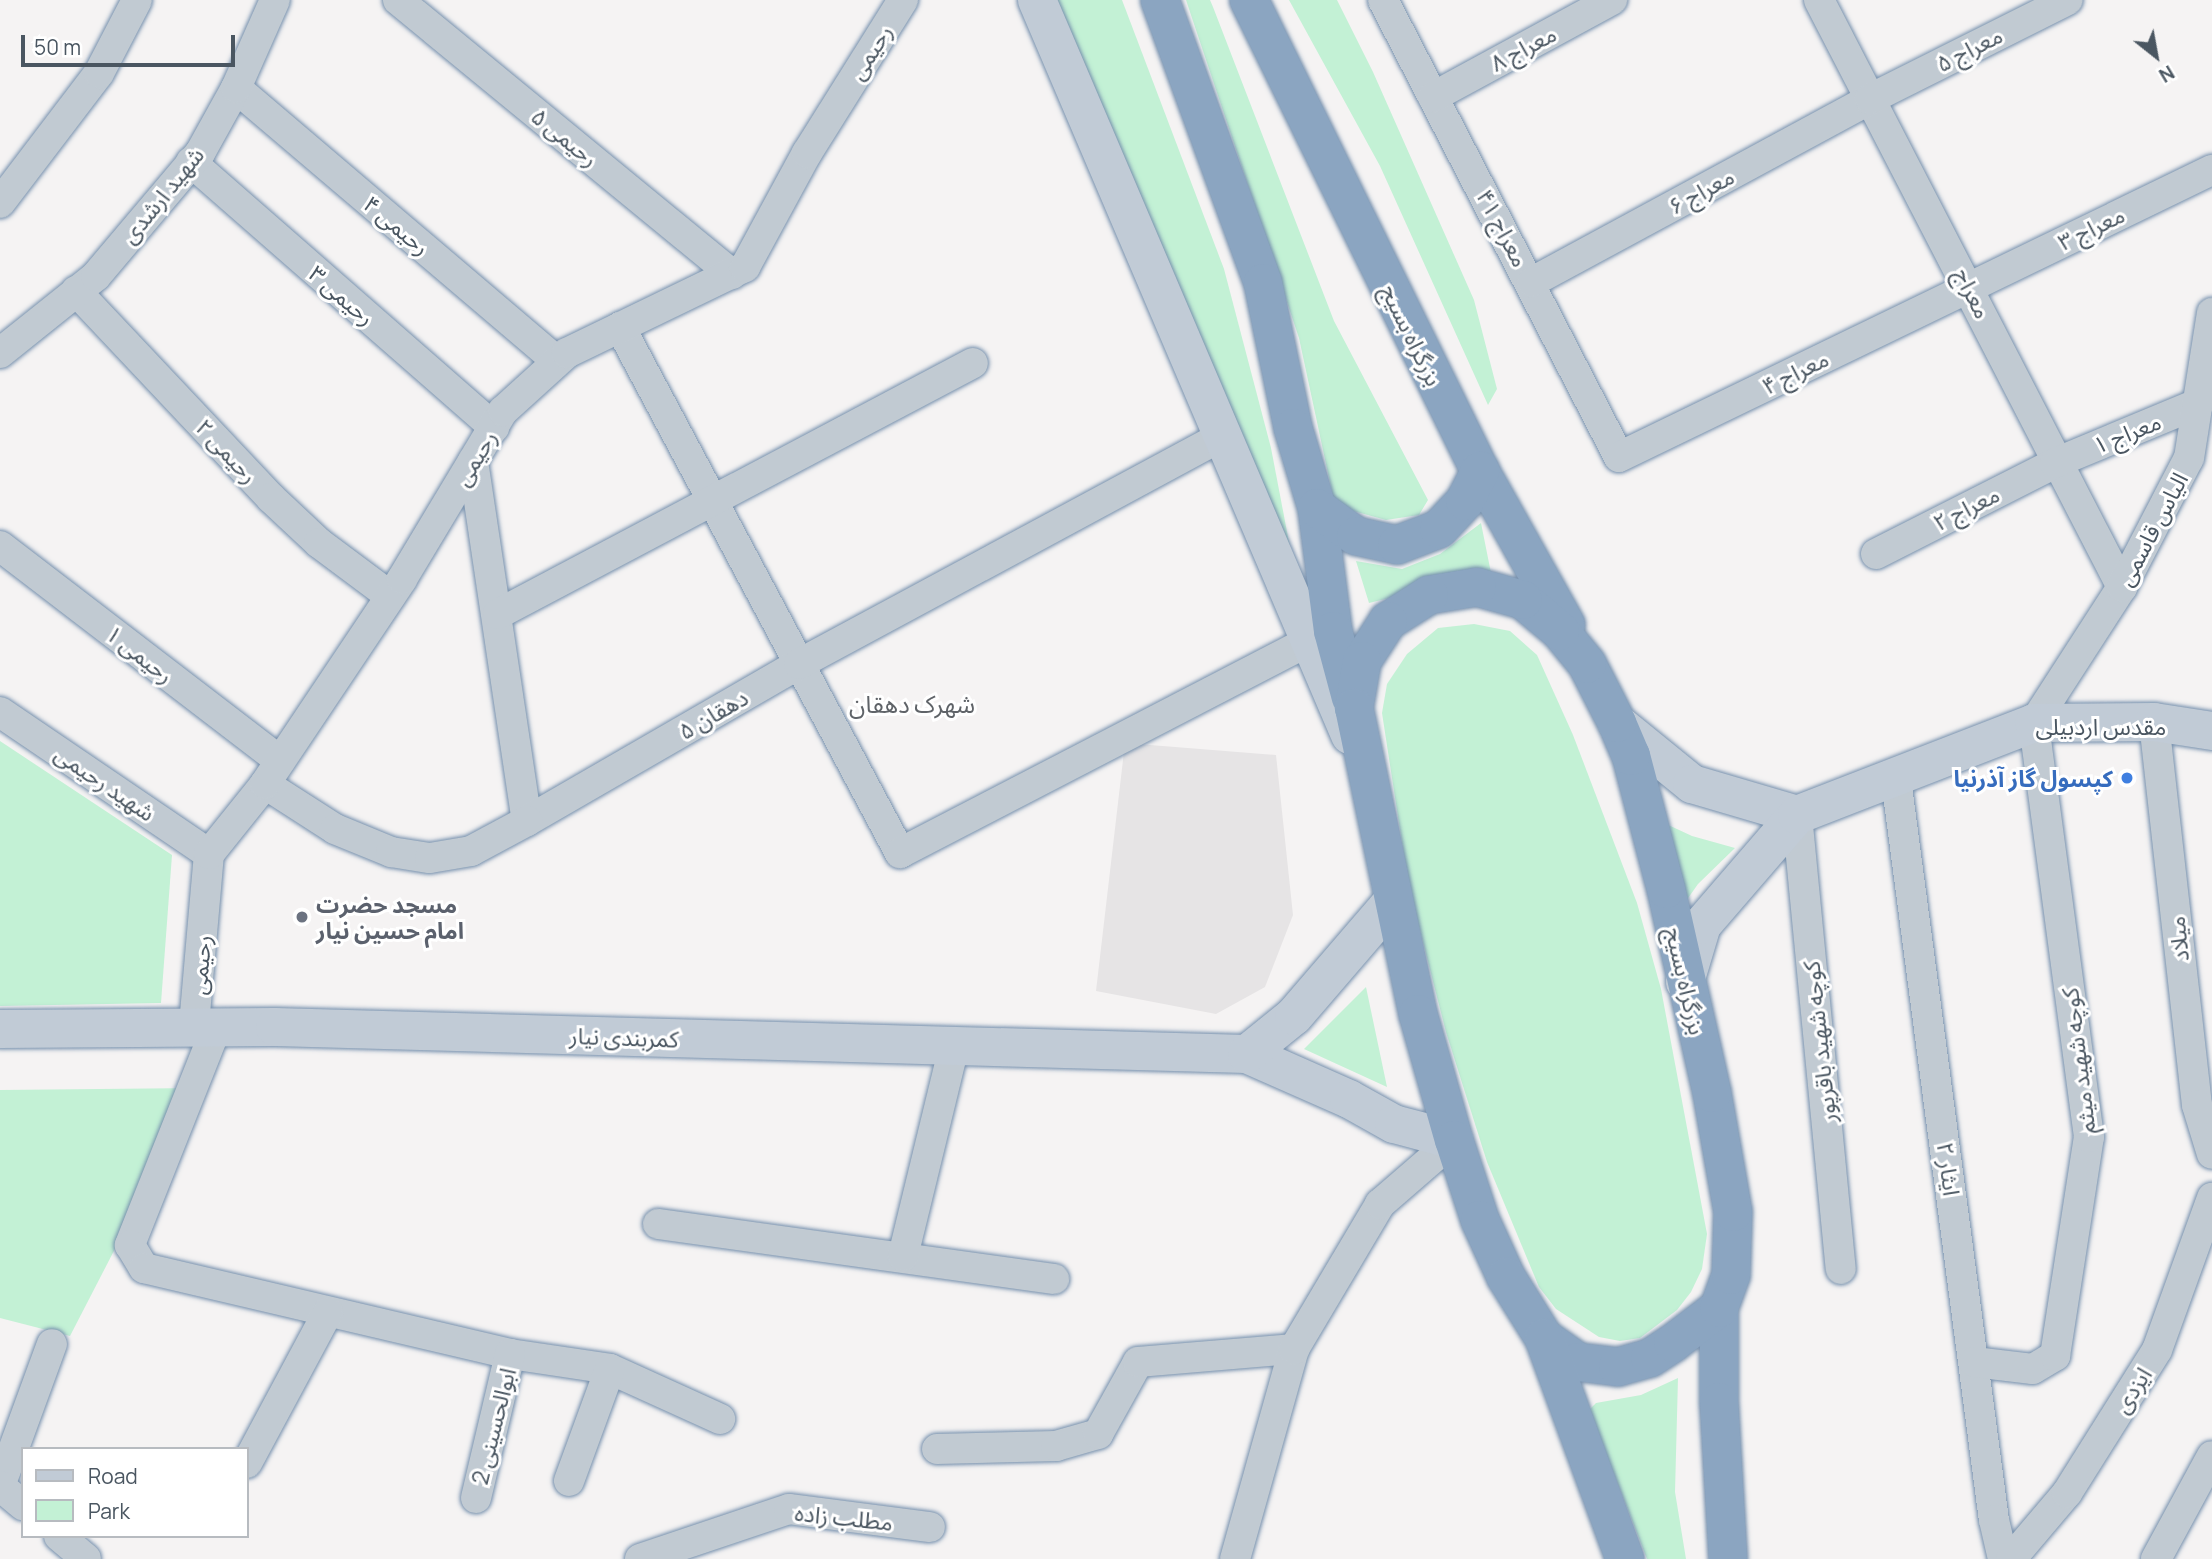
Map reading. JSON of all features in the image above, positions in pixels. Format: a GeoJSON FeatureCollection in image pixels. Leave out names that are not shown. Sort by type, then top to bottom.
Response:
{"type":"FeatureCollection","features":[{"type":"Feature","properties":{"kind":"highway","name":"بزرگراه بسیج"},"geometry":{"type":"LineString","coordinates":[[1160,0],[1262,283],[1293,428],[1317,508],[1333,631],[1354,708],[1418,1014],[1454,1140],[1480,1220],[1506,1277],[1544,1338],[1625,1559]]}},
{"type":"Feature","properties":{"kind":"highway","name":"بزرگراه بسیج"},"geometry":{"type":"LineString","coordinates":[[1249,0],[1480,471],[1617,723],[1646,813],[1712,1093],[1733,1212],[1731,1275],[1719,1308],[1718,1402],[1728,1559]]}},
{"type":"Feature","properties":{"kind":"highway"},"geometry":{"type":"LineString","coordinates":[[1317,508],[1356,536],[1397,545],[1439,529],[1465,501],[1480,471]]}},
{"type":"Feature","properties":{"kind":"highway","name":"بزرگراه بسیج"},"geometry":{"type":"LineString","coordinates":[[1354,708],[1362,660],[1388,621],[1429,595],[1477,587],[1523,600],[1560,631],[1587,664]]}},
{"type":"Feature","properties":{"kind":"highway","name":"بزرگراه بسیج"},"geometry":{"type":"LineString","coordinates":[[1544,1338],[1578,1362],[1618,1367],[1650,1358],[1719,1308]]}},
{"type":"Feature","properties":{"kind":"main road"},"geometry":{"type":"LineString","coordinates":[[1037,0],[1307,642],[1364,765]]}},
{"type":"Feature","properties":{"kind":"main road","name":"مقدس اردبیلی"},"geometry":{"type":"LineString","coordinates":[[1797,815],[1896,779],[2034,723],[2154,722],[2212,731]]}},
{"type":"Feature","properties":{"kind":"main road"},"geometry":{"type":"LineString","coordinates":[[1617,723],[1692,784],[1797,815],[1702,925],[1685,982]]}},
{"type":"Feature","properties":{"kind":"main road"},"geometry":{"type":"LineString","coordinates":[[1393,901],[1294,1016],[1247,1054],[1394,1124],[1454,1140]]}},
{"type":"Feature","properties":{"kind":"main road","name":"کمربندی نیار"},"geometry":{"type":"LineString","coordinates":[[0,1029],[206,1026],[1247,1054]]}},
{"type":"Feature","properties":{"kind":"street"},"geometry":{"type":"LineString","coordinates":[[0,203],[99,73],[137,0]]}},
{"type":"Feature","properties":{"kind":"street","name":"شهید ارشدی"},"geometry":{"type":"LineString","coordinates":[[0,353],[96,276],[191,162],[236,88],[275,0]]}},
{"type":"Feature","properties":{"kind":"street","name":"رحیمی ۵"},"geometry":{"type":"LineString","coordinates":[[398,0],[732,274]]}},
{"type":"Feature","properties":{"kind":"street","name":"معراج ۴۱"},"geometry":{"type":"LineString","coordinates":[[1382,0],[1532,282],[1619,457]]}},
{"type":"Feature","properties":{"kind":"street","name":"معراج ۸"},"geometry":{"type":"LineString","coordinates":[[1433,97],[1612,0]]}},
{"type":"Feature","properties":{"kind":"street","name":"معراج"},"geometry":{"type":"LineString","coordinates":[[1819,0],[1970,286],[2055,463],[2122,587]]}},
{"type":"Feature","properties":{"kind":"street","name":"معراج ۵"},"geometry":{"type":"LineString","coordinates":[[1870,99],[2068,0]]}},
{"type":"Feature","properties":{"kind":"street","name":"رحیمی"},"geometry":{"type":"LineString","coordinates":[[328,1312],[144,1269],[130,1245],[206,1026],[209,854],[272,773],[390,596],[503,411],[557,361],[620,327],[745,267],[807,153],[898,2]]}},
{"type":"Feature","properties":{"kind":"street","name":"رحیمی ۴"},"geometry":{"type":"LineString","coordinates":[[236,88],[557,361]]}},
{"type":"Feature","properties":{"kind":"street","name":"معراج ۶"},"geometry":{"type":"LineString","coordinates":[[1532,282],[1870,99]]}},
{"type":"Feature","properties":{"kind":"street","name":"رحیمی ۳"},"geometry":{"type":"LineString","coordinates":[[191,162],[494,427]]}},
{"type":"Feature","properties":{"kind":"street","name":"معراج ۳"},"geometry":{"type":"LineString","coordinates":[[1970,286],[2212,170]]}},
{"type":"Feature","properties":{"kind":"street","name":"معراج ۴"},"geometry":{"type":"LineString","coordinates":[[1619,457],[1970,286]]}},
{"type":"Feature","properties":{"kind":"street","name":"رحیمی ۲"},"geometry":{"type":"LineString","coordinates":[[76,291],[271,498],[319,543],[390,596]]}},
{"type":"Feature","properties":{"kind":"street","name":"الیاس قاسمی"},"geometry":{"type":"LineString","coordinates":[[2034,723],[2122,587],[2200,459],[2200,403],[2212,313]]}},
{"type":"Feature","properties":{"kind":"street"},"geometry":{"type":"LineString","coordinates":[[620,327],[900,852],[1307,642]]}},
{"type":"Feature","properties":{"kind":"street"},"geometry":{"type":"LineString","coordinates":[[498,614],[973,363]]}},
{"type":"Feature","properties":{"kind":"street","name":"معراج ۱"},"geometry":{"type":"LineString","coordinates":[[2055,463],[2200,403]]}},
{"type":"Feature","properties":{"kind":"street","name":"دهقان ۵"},"geometry":{"type":"LineString","coordinates":[[527,821],[799,664],[1221,437]]}},
{"type":"Feature","properties":{"kind":"street"},"geometry":{"type":"LineString","coordinates":[[473,461],[527,821]]}},
{"type":"Feature","properties":{"kind":"street","name":"معراج ۲"},"geometry":{"type":"LineString","coordinates":[[1876,554],[2055,463]]}},
{"type":"Feature","properties":{"kind":"street","name":"رحیمی ۱"},"geometry":{"type":"LineString","coordinates":[[0,546],[272,773],[335,829],[391,852],[430,858],[471,851],[527,821]]}},
{"type":"Feature","properties":{"kind":"street","name":"شهید رحیمی"},"geometry":{"type":"LineString","coordinates":[[0,712],[209,854]]}},
{"type":"Feature","properties":{"kind":"street","name":"میلاد"},"geometry":{"type":"LineString","coordinates":[[2154,722],[2197,1105],[2212,1154]]}},
{"type":"Feature","properties":{"kind":"street","name":"کوچه شهید میثم"},"geometry":{"type":"LineString","coordinates":[[1974,1362],[2033,1369],[2055,1356],[2089,1137],[2034,723]]}},
{"type":"Feature","properties":{"kind":"street","name":"ایثار ۲"},"geometry":{"type":"LineString","coordinates":[[1896,779],[1994,1520],[2003,1559]]}},
{"type":"Feature","properties":{"kind":"street","name":"کوچه شهید باقرپور"},"geometry":{"type":"LineString","coordinates":[[1797,815],[1841,1269]]}},
{"type":"Feature","properties":{"kind":"street"},"geometry":{"type":"LineString","coordinates":[[903,1256],[954,1047]]}},
{"type":"Feature","properties":{"kind":"street"},"geometry":{"type":"LineString","coordinates":[[1235,1559],[1294,1349],[1380,1204],[1454,1140]]}},
{"type":"Feature","properties":{"kind":"street","name":"ایزدی"},"geometry":{"type":"LineString","coordinates":[[2011,1559],[2067,1493],[2157,1350],[2212,1198]]}},
{"type":"Feature","properties":{"kind":"street"},"geometry":{"type":"LineString","coordinates":[[658,1224],[1054,1279]]}},
{"type":"Feature","properties":{"kind":"street"},"geometry":{"type":"LineString","coordinates":[[248,1461],[328,1312],[510,1354],[610,1369],[720,1419]]}},
{"type":"Feature","properties":{"kind":"street"},"geometry":{"type":"LineString","coordinates":[[21,1503],[0,1486],[52,1344]]}},
{"type":"Feature","properties":{"kind":"street"},"geometry":{"type":"LineString","coordinates":[[937,1448],[1056,1446],[1098,1434],[1138,1362],[1294,1349]]}},
{"type":"Feature","properties":{"kind":"street","name":"ابوالحسینی 2"},"geometry":{"type":"LineString","coordinates":[[476,1498],[510,1354]]}},
{"type":"Feature","properties":{"kind":"street"},"geometry":{"type":"LineString","coordinates":[[569,1481],[610,1369]]}},
{"type":"Feature","properties":{"kind":"street"},"geometry":{"type":"LineString","coordinates":[[2156,1559],[2212,1456]]}},
{"type":"Feature","properties":{"kind":"street","name":"مطلب زاده"},"geometry":{"type":"LineString","coordinates":[[640,1559],[789,1509],[930,1527]]}},
{"type":"Feature","properties":{"kind":"street"},"geometry":{"type":"LineString","coordinates":[[62,1538],[86,1559]]}},
{"type":"Feature","properties":{"kind":"shaded area"},"geometry":{"type":"Polygon","coordinates":[[[1125,743],[1276,755],[1293,915],[1265,987],[1216,1014],[1096,991],[1125,743]]]}},
{"type":"Feature","properties":{"kind":"green space"},"geometry":{"type":"Polygon","coordinates":[[[1050,0],[1122,0],[1224,269],[1271,448],[1297,584],[1050,0]]]}},
{"type":"Feature","properties":{"kind":"green space"},"geometry":{"type":"Polygon","coordinates":[[[1186,0],[1210,0],[1334,321],[1428,500],[1419,515],[1386,520],[1335,506],[1299,338],[1186,0]]]}},
{"type":"Feature","properties":{"kind":"green space"},"geometry":{"type":"Polygon","coordinates":[[[1289,0],[1337,0],[1373,72],[1474,300],[1497,389],[1488,405],[1380,166],[1289,0]]]}},
{"type":"Feature","properties":{"kind":"green space"},"geometry":{"type":"Polygon","coordinates":[[[1481,523],[1491,573],[1369,603],[1356,561],[1402,569],[1440,554],[1481,523]]]}},
{"type":"Feature","properties":{"kind":"green space"},"geometry":{"type":"Polygon","coordinates":[[[1474,624],[1510,631],[1537,655],[1573,735],[1637,903],[1661,989],[1707,1234],[1702,1269],[1691,1292],[1677,1310],[1640,1338],[1620,1341],[1599,1337],[1556,1309],[1539,1287],[1487,1162],[1446,1032],[1409,888],[1382,713],[1387,684],[1407,654],[1438,628],[1474,624]]]}},
{"type":"Feature","properties":{"kind":"green space"},"geometry":{"type":"Polygon","coordinates":[[[0,741],[172,855],[161,1003],[0,1006],[0,741]]]}},
{"type":"Feature","properties":{"kind":"green space"},"geometry":{"type":"Polygon","coordinates":[[[1649,816],[1692,836],[1735,848],[1698,884],[1674,918],[1649,816]]]}},
{"type":"Feature","properties":{"kind":"green space"},"geometry":{"type":"Polygon","coordinates":[[[1366,987],[1387,1087],[1304,1049],[1366,987]]]}},
{"type":"Feature","properties":{"kind":"green space"},"geometry":{"type":"Polygon","coordinates":[[[198,1088],[70,1336],[0,1318],[0,1090],[198,1088]]]}},
{"type":"Feature","properties":{"kind":"green space"},"geometry":{"type":"Polygon","coordinates":[[[1678,1378],[1675,1492],[1686,1559],[1647,1559],[1589,1410],[1596,1403],[1641,1395],[1678,1378]]]}},
{"type":"Feature","properties":{"kind":"place","name":"کپسول گاز آذرنیا"},"geometry":{"type":"Point","coordinates":[2127,778]}},
{"type":"Feature","properties":{"kind":"place","name":"مسجد حضرت امام حسین نیار"},"geometry":{"type":"Point","coordinates":[302,917]}},
{"type":"Feature","properties":{"kind":"district","name":"شهرک دهقان"},"geometry":{"type":"Point","coordinates":[912,704]}}]}
